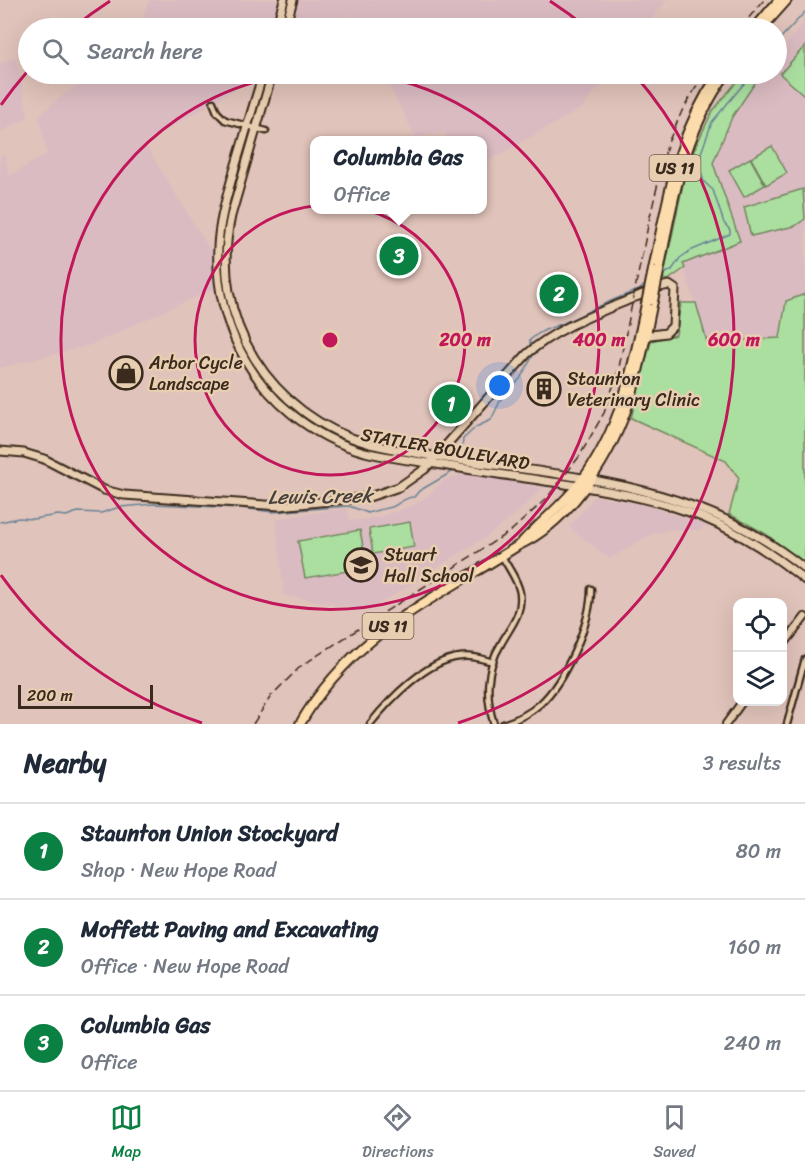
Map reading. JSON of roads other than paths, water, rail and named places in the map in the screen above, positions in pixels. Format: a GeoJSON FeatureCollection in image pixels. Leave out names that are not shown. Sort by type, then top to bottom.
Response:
{"type":"FeatureCollection","features":[{"type":"Feature","properties":{"kind":"main road"},"geometry":{"type":"LineString","coordinates":[[279,18],[284,0]]}},
{"type":"Feature","properties":{"kind":"main road"},"geometry":{"type":"LineString","coordinates":[[288,18],[292,0]]}},
{"type":"Feature","properties":{"kind":"main road"},"geometry":{"type":"LineString","coordinates":[[764,18],[779,0]]}},
{"type":"Feature","properties":{"kind":"main road"},"geometry":{"type":"LineString","coordinates":[[771,18],[787,0]]}},
{"type":"Feature","properties":{"kind":"main road","name":"STATLER BOULEVARD"},"geometry":{"type":"LineString","coordinates":[[260,84],[223,211],[218,249],[218,272],[222,301],[237,345],[263,386],[281,404],[304,423],[352,448],[412,461],[658,502],[707,520],[755,544],[805,580]]}},
{"type":"Feature","properties":{"kind":"main road","name":"STATLER BOULEVARD"},"geometry":{"type":"LineString","coordinates":[[269,84],[231,216],[226,254],[231,304],[239,327],[250,351],[279,391],[324,426],[370,444],[656,493],[712,512],[769,543],[805,569]]}},
{"type":"Feature","properties":{"kind":"main road","name":"US 11"},"geometry":{"type":"LineString","coordinates":[[657,268],[674,169],[681,146],[697,110],[713,84]]}},
{"type":"Feature","properties":{"kind":"main road","name":"US 11"},"geometry":{"type":"LineString","coordinates":[[300,724],[327,684],[346,662],[374,637],[422,604],[519,545],[586,480],[621,409],[643,336],[657,268],[688,143],[706,104],[719,84]]}},
{"type":"Feature","properties":{"kind":"main road"},"geometry":{"type":"LineString","coordinates":[[643,336],[666,333],[673,326],[675,289],[669,285],[660,287]]}},
{"type":"Feature","properties":{"kind":"main road"},"geometry":{"type":"LineString","coordinates":[[0,451],[24,453],[44,459],[118,495],[290,506],[369,497],[395,489],[416,477],[440,456],[532,349],[555,334],[637,297]]}},
{"type":"Feature","properties":{"kind":"main road"},"geometry":{"type":"LineString","coordinates":[[450,446],[457,459]]}},
{"type":"Feature","properties":{"kind":"main road"},"geometry":{"type":"LineString","coordinates":[[412,461],[417,469],[416,477]]}},
{"type":"Feature","properties":{"kind":"street"},"geometry":{"type":"LineString","coordinates":[[213,102],[220,117],[266,131]]}},
{"type":"Feature","properties":{"kind":"street"},"geometry":{"type":"LineString","coordinates":[[494,724],[488,689],[493,662],[500,645],[515,622],[520,603],[518,584],[501,556]]}},
{"type":"Feature","properties":{"kind":"street"},"geometry":{"type":"LineString","coordinates":[[503,724],[531,711],[551,690],[575,648],[591,602],[591,589]]}},
{"type":"Feature","properties":{"kind":"street"},"geometry":{"type":"LineString","coordinates":[[787,642],[805,617]]}},
{"type":"Feature","properties":{"kind":"street"},"geometry":{"type":"LineString","coordinates":[[370,724],[399,692],[441,662],[463,656],[493,662]]}},
{"type":"Feature","properties":{"kind":"street"},"geometry":{"type":"LineString","coordinates":[[787,724],[805,659]]}},
{"type":"Feature","properties":{"kind":"street"},"geometry":{"type":"LineString","coordinates":[[726,724],[739,706]]}},
{"type":"Feature","properties":{"kind":"waterway","name":"Lewis Creek"},"geometry":{"type":"LineString","coordinates":[[787,31],[805,12]]}},
{"type":"Feature","properties":{"kind":"waterway","name":"Lewis Creek"},"geometry":{"type":"LineString","coordinates":[[660,276],[672,270],[680,258],[690,251],[730,234],[713,190],[704,182],[700,168],[701,153],[712,122],[744,84]]}},
{"type":"Feature","properties":{"kind":"waterway","name":"Lewis Creek"},"geometry":{"type":"LineString","coordinates":[[530,346],[530,340],[539,333],[639,290],[646,284]]}},
{"type":"Feature","properties":{"kind":"waterway","name":"Lewis Creek"},"geometry":{"type":"LineString","coordinates":[[458,456],[462,449],[463,439],[476,427],[491,420],[503,395],[520,379],[535,352]]}},
{"type":"Feature","properties":{"kind":"waterway","name":"Lewis Creek"},"geometry":{"type":"LineString","coordinates":[[0,522],[19,518],[66,516],[78,512],[101,513],[120,507],[154,504],[273,512],[349,506],[368,513],[392,507],[405,499],[414,497],[419,491],[450,473],[452,469]]}},
{"type":"Feature","properties":{"kind":"railway"},"geometry":{"type":"LineString","coordinates":[[749,18],[764,0]]}},
{"type":"Feature","properties":{"kind":"railway"},"geometry":{"type":"LineString","coordinates":[[253,724],[271,696],[301,666],[512,530],[546,499],[579,457],[604,413],[618,372],[667,145],[682,111],[698,84]]}},
{"type":"Feature","properties":{"kind":"place","name":"Columbia Gas"},"geometry":{"type":"Point","coordinates":[399,256]}},
{"type":"Feature","properties":{"kind":"place","name":"Moffett Paving and Excavating"},"geometry":{"type":"Point","coordinates":[559,294]}},
{"type":"Feature","properties":{"kind":"place","name":"Arbor Cycle Landscape"},"geometry":{"type":"Point","coordinates":[126,373]}},
{"type":"Feature","properties":{"kind":"place","name":"Staunton Veterinary Clinic"},"geometry":{"type":"Point","coordinates":[544,389]}},
{"type":"Feature","properties":{"kind":"place","name":"Staunton Union Stockyard"},"geometry":{"type":"Point","coordinates":[451,404]}},
{"type":"Feature","properties":{"kind":"place","name":"Stuart Hall School"},"geometry":{"type":"Point","coordinates":[361,565]}}]}
